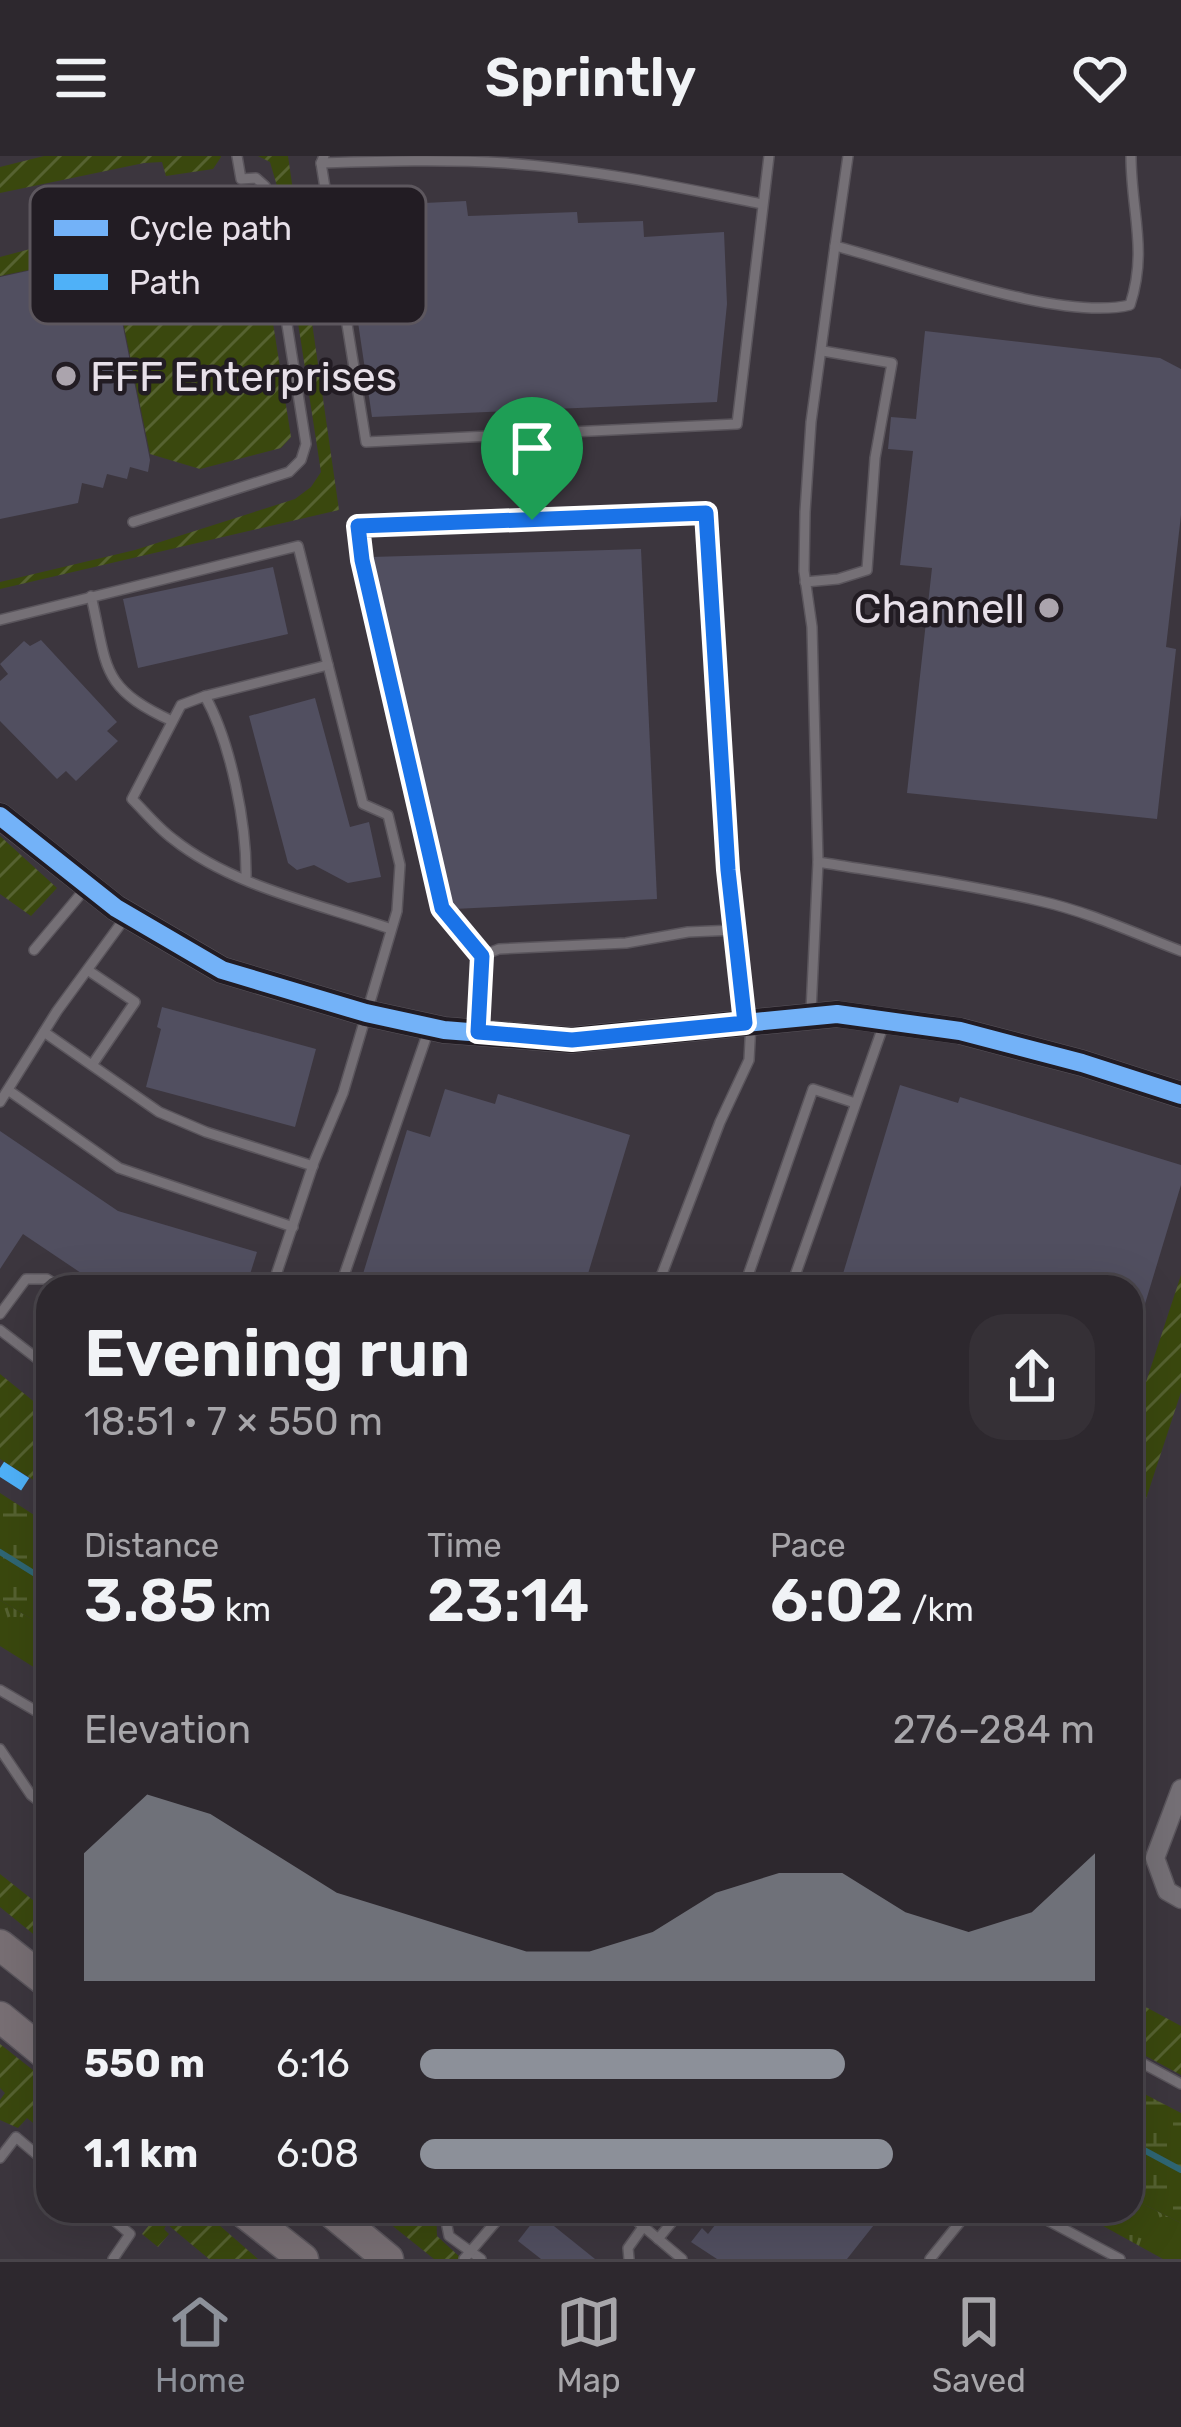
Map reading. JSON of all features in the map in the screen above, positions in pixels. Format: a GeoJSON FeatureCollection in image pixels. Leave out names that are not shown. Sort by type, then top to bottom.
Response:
{"type":"FeatureCollection","features":[{"type":"Feature","properties":{"kind":"main road"},"geometry":{"type":"LineString","coordinates":[[0,1945],[36,1974]]}},
{"type":"Feature","properties":{"kind":"main road"},"geometry":{"type":"LineString","coordinates":[[0,2017],[36,2046]]}},
{"type":"Feature","properties":{"kind":"main road"},"geometry":{"type":"LineString","coordinates":[[257,2223],[303,2259]]}},
{"type":"Feature","properties":{"kind":"main road"},"geometry":{"type":"LineString","coordinates":[[344,2223],[388,2259]]}},
{"type":"Feature","properties":{"kind":"street"},"geometry":{"type":"LineString","coordinates":[[0,816],[127,914],[222,970],[366,1012],[430,1027],[572,1040],[837,1014],[960,1031],[1181,1095]]}},
{"type":"Feature","properties":{"kind":"street"},"geometry":{"type":"LineString","coordinates":[[1174,1895],[1155,1858],[1181,1789]]}},
{"type":"Feature","properties":{"kind":"lane"},"geometry":{"type":"LineString","coordinates":[[237,156],[242,179],[256,178],[265,186]]}},
{"type":"Feature","properties":{"kind":"lane"},"geometry":{"type":"LineString","coordinates":[[348,324],[366,442],[737,424],[769,156]]}},
{"type":"Feature","properties":{"kind":"lane"},"geometry":{"type":"LineString","coordinates":[[811,1017],[818,862],[813,645],[806,582],[811,422],[848,156]]}},
{"type":"Feature","properties":{"kind":"lane"},"geometry":{"type":"LineString","coordinates":[[835,246],[1057,304],[1105,311],[1130,305],[1141,272],[1131,200],[1131,156]]}},
{"type":"Feature","properties":{"kind":"lane"},"geometry":{"type":"LineString","coordinates":[[322,160],[510,163],[636,178],[763,204]]}},
{"type":"Feature","properties":{"kind":"lane"},"geometry":{"type":"LineString","coordinates":[[133,522],[290,472],[301,460],[306,444],[287,324]]}},
{"type":"Feature","properties":{"kind":"lane"},"geometry":{"type":"LineString","coordinates":[[806,582],[867,571],[875,458],[892,363],[823,351]]}},
{"type":"Feature","properties":{"kind":"lane"},"geometry":{"type":"LineString","coordinates":[[478,1032],[482,956],[442,908],[358,526],[706,513],[734,930],[748,1023],[748,1060],[662,1275]]}},
{"type":"Feature","properties":{"kind":"lane"},"geometry":{"type":"LineString","coordinates":[[0,620],[298,546],[363,804],[388,815],[400,865],[397,911],[343,1093],[276,1275]]}},
{"type":"Feature","properties":{"kind":"lane"},"geometry":{"type":"LineString","coordinates":[[91,596],[108,668],[118,688],[135,704],[172,721]]}},
{"type":"Feature","properties":{"kind":"lane"},"geometry":{"type":"LineString","coordinates":[[328,665],[181,705],[132,799],[172,839],[212,864],[392,929]]}},
{"type":"Feature","properties":{"kind":"lane"},"geometry":{"type":"LineString","coordinates":[[205,696],[218,720],[228,762],[247,847],[246,879]]}},
{"type":"Feature","properties":{"kind":"lane"},"geometry":{"type":"LineString","coordinates":[[818,862],[1042,902],[1108,921],[1181,951]]}},
{"type":"Feature","properties":{"kind":"lane"},"geometry":{"type":"LineString","coordinates":[[34,950],[88,886]]}},
{"type":"Feature","properties":{"kind":"lane"},"geometry":{"type":"LineString","coordinates":[[0,1102],[127,914]]}},
{"type":"Feature","properties":{"kind":"lane"},"geometry":{"type":"LineString","coordinates":[[482,956],[499,949],[626,943],[734,930]]}},
{"type":"Feature","properties":{"kind":"lane"},"geometry":{"type":"LineString","coordinates":[[89,971],[135,1002],[92,1065]]}},
{"type":"Feature","properties":{"kind":"lane"},"geometry":{"type":"LineString","coordinates":[[795,1275],[885,1021]]}},
{"type":"Feature","properties":{"kind":"lane"},"geometry":{"type":"LineString","coordinates":[[344,1275],[430,1027]]}},
{"type":"Feature","properties":{"kind":"lane"},"geometry":{"type":"LineString","coordinates":[[44,1032],[159,1112],[313,1166]]}},
{"type":"Feature","properties":{"kind":"lane"},"geometry":{"type":"LineString","coordinates":[[748,1275],[813,1089],[855,1103]]}},
{"type":"Feature","properties":{"kind":"lane"},"geometry":{"type":"LineString","coordinates":[[8,1090],[119,1168],[292,1227]]}},
{"type":"Feature","properties":{"kind":"lane"},"geometry":{"type":"LineString","coordinates":[[0,1314],[26,1279],[36,1279]]}},
{"type":"Feature","properties":{"kind":"lane"},"geometry":{"type":"LineString","coordinates":[[0,1330],[36,1357]]}},
{"type":"Feature","properties":{"kind":"lane"},"geometry":{"type":"LineString","coordinates":[[0,1690],[36,1711]]}},
{"type":"Feature","properties":{"kind":"lane"},"geometry":{"type":"LineString","coordinates":[[0,1749],[36,1798]]}},
{"type":"Feature","properties":{"kind":"lane"},"geometry":{"type":"LineString","coordinates":[[1143,2063],[1181,2084]]}},
{"type":"Feature","properties":{"kind":"lane"},"geometry":{"type":"LineString","coordinates":[[0,2158],[16,2138],[36,2154]]}},
{"type":"Feature","properties":{"kind":"lane"},"geometry":{"type":"LineString","coordinates":[[112,2259],[130,2234],[117,2223]]}},
{"type":"Feature","properties":{"kind":"lane"},"geometry":{"type":"LineString","coordinates":[[446,2223],[449,2236],[472,2257],[496,2223]]}},
{"type":"Feature","properties":{"kind":"lane"},"geometry":{"type":"LineString","coordinates":[[639,2223],[682,2259]]}},
{"type":"Feature","properties":{"kind":"lane"},"geometry":{"type":"LineString","coordinates":[[658,2239],[671,2223]]}},
{"type":"Feature","properties":{"kind":"lane"},"geometry":{"type":"LineString","coordinates":[[930,2259],[960,2223]]}},
{"type":"Feature","properties":{"kind":"lane"},"geometry":{"type":"LineString","coordinates":[[1052,2223],[1120,2259]]}},
{"type":"Feature","properties":{"kind":"lane"},"geometry":{"type":"LineString","coordinates":[[629,2259],[628,2248],[644,2227]]}},
{"type":"Feature","properties":{"kind":"green space"},"geometry":{"type":"Polygon","coordinates":[[[44,156],[221,156],[213,169],[166,176],[162,162],[144,163],[0,193],[0,167],[44,156]]]}},
{"type":"Feature","properties":{"kind":"green space"},"geometry":{"type":"Polygon","coordinates":[[[258,156],[288,156],[292,186],[277,186],[270,162],[258,156]]]}},
{"type":"Feature","properties":{"kind":"green space"},"geometry":{"type":"Polygon","coordinates":[[[30,249],[30,270],[0,276],[0,257],[30,249]]]}},
{"type":"Feature","properties":{"kind":"green space"},"geometry":{"type":"Polygon","coordinates":[[[123,324],[273,324],[291,437],[281,448],[200,469],[150,454],[123,324]]]}},
{"type":"Feature","properties":{"kind":"green space"},"geometry":{"type":"Polygon","coordinates":[[[298,324],[312,324],[339,510],[0,589],[0,582],[135,550],[295,499],[321,472],[298,324]]]}},
{"type":"Feature","properties":{"kind":"green space"},"geometry":{"type":"Polygon","coordinates":[[[0,836],[57,888],[31,916],[0,894],[0,836]]]}},
{"type":"Feature","properties":{"kind":"green space"},"geometry":{"type":"Polygon","coordinates":[[[1181,1275],[1181,1392],[1143,1508],[1143,1391],[1181,1275]]]}},
{"type":"Feature","properties":{"kind":"green space"},"geometry":{"type":"Polygon","coordinates":[[[0,1374],[36,1403],[36,1482],[0,1459],[0,1374]]]}},
{"type":"Feature","properties":{"kind":"green space"},"geometry":{"type":"Polygon","coordinates":[[[0,1493],[36,1516],[36,1622],[0,1600],[0,1493]]]}},
{"type":"Feature","properties":{"kind":"green space"},"geometry":{"type":"Polygon","coordinates":[[[0,1600],[36,1622],[36,1668],[0,1646],[0,1600]]]}},
{"type":"Feature","properties":{"kind":"green space"},"geometry":{"type":"Polygon","coordinates":[[[0,1874],[36,1902],[36,1936],[0,1907],[0,1874]]]}},
{"type":"Feature","properties":{"kind":"green space"},"geometry":{"type":"Polygon","coordinates":[[[1143,2005],[1181,2026],[1181,2075],[1143,2054],[1143,2005]]]}},
{"type":"Feature","properties":{"kind":"green space"},"geometry":{"type":"Polygon","coordinates":[[[0,2044],[36,2072],[36,2125],[27,2118],[18,2128],[0,2120],[0,2100],[5,2093],[0,2088],[0,2044]]]}},
{"type":"Feature","properties":{"kind":"green space"},"geometry":{"type":"Polygon","coordinates":[[[1143,2093],[1181,2113],[1181,2223],[1143,2204],[1143,2093]]]}},
{"type":"Feature","properties":{"kind":"green space"},"geometry":{"type":"Polygon","coordinates":[[[1143,2204],[1181,2223],[1181,2259],[1163,2259],[1098,2223],[1143,2223],[1143,2204]]]}},
{"type":"Feature","properties":{"kind":"green space"},"geometry":{"type":"Polygon","coordinates":[[[151,2223],[217,2223],[258,2259],[209,2259],[167,2224],[164,2229],[169,2234],[158,2247],[142,2234],[151,2223]]]}},
{"type":"Feature","properties":{"kind":"green space"},"geometry":{"type":"Polygon","coordinates":[[[389,2223],[436,2223],[437,2236],[462,2259],[434,2259],[389,2223]]]}},
{"type":"Feature","properties":{"kind":"building"},"geometry":{"type":"Polygon","coordinates":[[[466,201],[468,216],[577,212],[578,223],[643,221],[644,237],[724,232],[727,304],[717,402],[372,417],[358,324],[426,324],[426,203],[466,201]]]}},
{"type":"Feature","properties":{"kind":"building","name":"FFF Enterprises"},"geometry":{"type":"Polygon","coordinates":[[[30,270],[30,324],[122,324],[150,460],[148,472],[130,467],[127,479],[107,474],[103,488],[82,483],[78,503],[0,519],[0,277],[30,270]]]}},
{"type":"Feature","properties":{"kind":"building","name":"Channell"},"geometry":{"type":"Polygon","coordinates":[[[925,331],[1160,358],[1181,369],[1181,515],[1166,647],[1176,649],[1157,819],[907,793],[932,568],[900,565],[913,451],[888,449],[891,417],[916,419],[925,331]]]}},
{"type":"Feature","properties":{"kind":"building"},"geometry":{"type":"Polygon","coordinates":[[[641,549],[657,899],[454,909],[371,557],[641,549]]]}},
{"type":"Feature","properties":{"kind":"building"},"geometry":{"type":"Polygon","coordinates":[[[273,567],[288,634],[138,668],[123,599],[273,567]]]}},
{"type":"Feature","properties":{"kind":"building"},"geometry":{"type":"Polygon","coordinates":[[[41,640],[117,722],[107,731],[118,741],[76,781],[66,771],[57,779],[0,721],[0,681],[8,674],[0,664],[24,641],[30,646],[41,640]]]}},
{"type":"Feature","properties":{"kind":"building"},"geometry":{"type":"Polygon","coordinates":[[[315,698],[350,827],[369,822],[381,877],[348,883],[314,865],[297,870],[288,863],[249,716],[315,698]]]}},
{"type":"Feature","properties":{"kind":"building"},"geometry":{"type":"Polygon","coordinates":[[[162,1007],[316,1049],[295,1127],[146,1087],[162,1007]]]}},
{"type":"Feature","properties":{"kind":"building"},"geometry":{"type":"Polygon","coordinates":[[[900,1085],[958,1103],[960,1097],[1181,1165],[1181,1185],[1143,1311],[1143,1275],[843,1275],[900,1085]]]}},
{"type":"Feature","properties":{"kind":"building"},"geometry":{"type":"Polygon","coordinates":[[[445,1089],[495,1104],[498,1094],[630,1135],[588,1275],[363,1275],[407,1130],[430,1137],[445,1089]]]}},
{"type":"Feature","properties":{"kind":"building"},"geometry":{"type":"Polygon","coordinates":[[[0,1131],[118,1211],[257,1252],[250,1275],[88,1275],[23,1234],[0,1269],[0,1131]]]}},
{"type":"Feature","properties":{"kind":"building"},"geometry":{"type":"Polygon","coordinates":[[[532,2223],[550,2223],[595,2259],[541,2259],[518,2241],[532,2223]]]}},
{"type":"Feature","properties":{"kind":"building"},"geometry":{"type":"Polygon","coordinates":[[[717,2223],[876,2223],[847,2259],[717,2259],[691,2242],[702,2228],[708,2234],[717,2223]]]}},
{"type":"Feature","properties":{"kind":"waterway"},"geometry":{"type":"LineString","coordinates":[[0,1552],[36,1574]]}},
{"type":"Feature","properties":{"kind":"waterway"},"geometry":{"type":"LineString","coordinates":[[1143,2149],[1181,2170]]}},
{"type":"Feature","properties":{"kind":"marked path"},"geometry":{"type":"LineString","coordinates":[[0,1468],[36,1491]]}},
{"type":"Feature","properties":{"kind":"cycle path"},"geometry":{"type":"LineString","coordinates":[[0,816],[116,908],[222,970],[366,1013],[444,1030],[571,1040],[837,1014],[960,1031],[1181,1095]]}},
{"type":"Feature","properties":{"kind":"place","name":"FFF Enterprises"},"geometry":{"type":"Point","coordinates":[66,376]}},
{"type":"Feature","properties":{"kind":"place","name":"Channell"},"geometry":{"type":"Point","coordinates":[1049,608]}},
{"type":"Feature","properties":{"kind":"route"},"geometry":{"type":"LineString","coordinates":[[706,513],[728,870],[745,1023],[572,1040],[478,1032],[482,956],[442,908],[358,526],[532,520],[706,513]]}}]}
